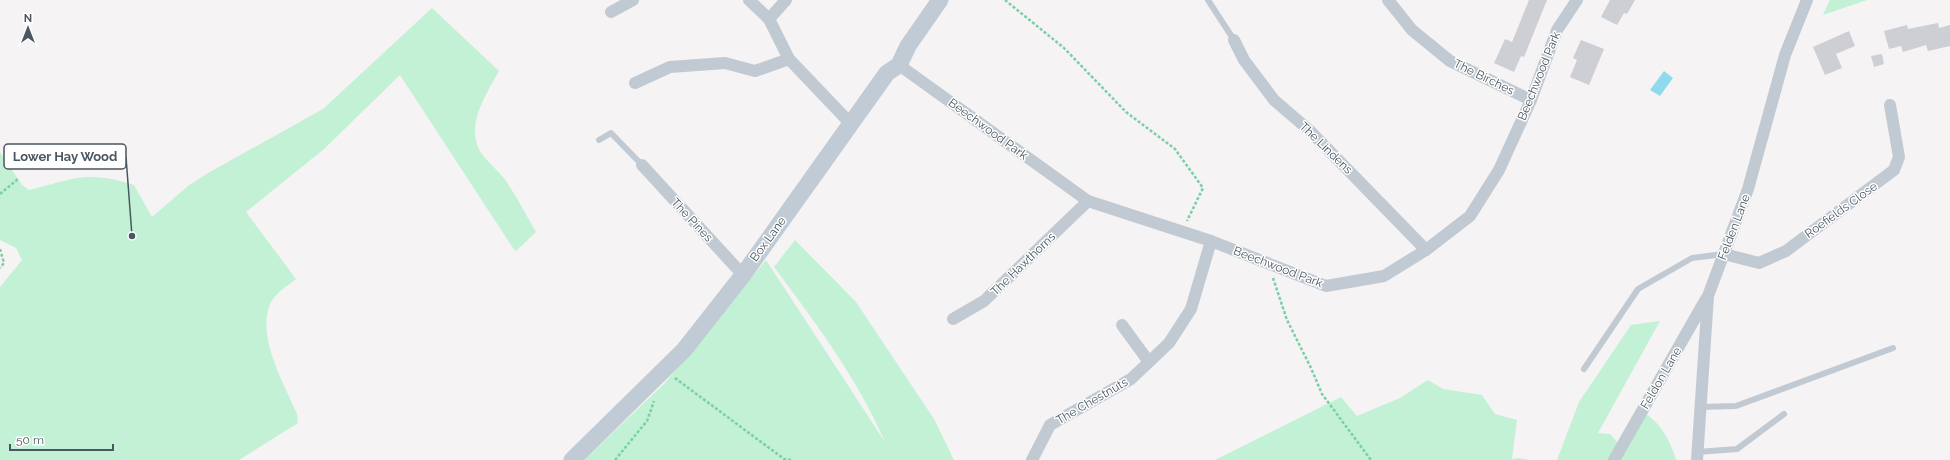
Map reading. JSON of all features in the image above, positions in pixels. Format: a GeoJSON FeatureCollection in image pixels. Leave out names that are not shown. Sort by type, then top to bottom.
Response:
{"type":"FeatureCollection","features":[{"type":"Feature","properties":{"kind":"main road","name":"Box Lane"},"geometry":{"type":"LineString","coordinates":[[572,460],[684,350],[742,275],[887,73],[899,65],[908,46],[940,0]]}},
{"type":"Feature","properties":{"kind":"street"},"geometry":{"type":"LineString","coordinates":[[611,12],[633,0]]}},
{"type":"Feature","properties":{"kind":"street"},"geometry":{"type":"LineString","coordinates":[[750,0],[769,19],[789,59],[850,124]]}},
{"type":"Feature","properties":{"kind":"street"},"geometry":{"type":"LineString","coordinates":[[769,19],[786,0]]}},
{"type":"Feature","properties":{"kind":"street","name":"The Birches"},"geometry":{"type":"LineString","coordinates":[[1388,0],[1412,30],[1450,61],[1531,100]]}},
{"type":"Feature","properties":{"kind":"street","name":"Beechwood Park"},"geometry":{"type":"LineString","coordinates":[[899,65],[1088,201],[1211,241],[1326,286],[1384,276],[1426,250],[1470,216],[1499,170],[1531,100],[1557,30],[1577,0]]}},
{"type":"Feature","properties":{"kind":"street","name":"Felden Lane"},"geometry":{"type":"LineString","coordinates":[[1697,456],[1699,407],[1708,296],[1748,189],[1785,54],[1807,0]]}},
{"type":"Feature","properties":{"kind":"street","name":"The Lindens"},"geometry":{"type":"LineString","coordinates":[[1234,40],[1244,60],[1274,100],[1310,131],[1426,250]]}},
{"type":"Feature","properties":{"kind":"street"},"geometry":{"type":"LineString","coordinates":[[635,83],[670,67],[725,62],[755,71],[789,59]]}},
{"type":"Feature","properties":{"kind":"street","name":"Roefields Close"},"geometry":{"type":"LineString","coordinates":[[1724,254],[1759,263],[1786,251],[1894,170],[1899,157],[1890,105]]}},
{"type":"Feature","properties":{"kind":"street","name":"The Pines"},"geometry":{"type":"LineString","coordinates":[[642,165],[742,275]]}},
{"type":"Feature","properties":{"kind":"street","name":"The Hawthorns"},"geometry":{"type":"LineString","coordinates":[[953,319],[984,301],[1088,201]]}},
{"type":"Feature","properties":{"kind":"street","name":"The Chestnuts"},"geometry":{"type":"LineString","coordinates":[[1032,460],[1050,425],[1131,379],[1169,343],[1191,309],[1211,241]]}},
{"type":"Feature","properties":{"kind":"street","name":"Feldon Lane"},"geometry":{"type":"LineString","coordinates":[[1614,460],[1708,296]]}},
{"type":"Feature","properties":{"kind":"street"},"geometry":{"type":"LineString","coordinates":[[1122,325],[1149,362]]}},
{"type":"Feature","properties":{"kind":"lane"},"geometry":{"type":"LineString","coordinates":[[1208,0],[1234,40]]}},
{"type":"Feature","properties":{"kind":"lane"},"geometry":{"type":"LineString","coordinates":[[599,140],[611,133],[642,165]]}},
{"type":"Feature","properties":{"kind":"lane"},"geometry":{"type":"LineString","coordinates":[[1584,369],[1638,289],[1692,258],[1724,254]]}},
{"type":"Feature","properties":{"kind":"lane"},"geometry":{"type":"LineString","coordinates":[[1699,407],[1736,406],[1893,348]]}},
{"type":"Feature","properties":{"kind":"lane"},"geometry":{"type":"LineString","coordinates":[[1697,456],[1737,449],[1784,414]]}},
{"type":"Feature","properties":{"kind":"path"},"geometry":{"type":"LineString","coordinates":[[1005,0],[1064,48],[1126,112],[1174,149],[1203,188],[1181,232]]}},
{"type":"Feature","properties":{"kind":"path"},"geometry":{"type":"LineString","coordinates":[[0,194],[18,179]]}},
{"type":"Feature","properties":{"kind":"path"},"geometry":{"type":"LineString","coordinates":[[0,249],[4,264],[0,268]]}},
{"type":"Feature","properties":{"kind":"path"},"geometry":{"type":"LineString","coordinates":[[1269,264],[1287,320],[1322,394],[1371,460]]}},
{"type":"Feature","properties":{"kind":"path"},"geometry":{"type":"LineString","coordinates":[[664,371],[784,459],[792,460]]}},
{"type":"Feature","properties":{"kind":"path"},"geometry":{"type":"LineString","coordinates":[[615,460],[647,421],[654,399]]}},
{"type":"Feature","properties":{"kind":"green space"},"geometry":{"type":"Polygon","coordinates":[[[1830,0],[1867,0],[1823,15],[1830,0]]]}},
{"type":"Feature","properties":{"kind":"green space"},"geometry":{"type":"Polygon","coordinates":[[[432,8],[499,71],[479,110],[476,120],[476,141],[480,151],[510,187],[536,232],[516,251],[513,248],[400,75],[324,149],[246,212],[296,279],[273,298],[267,315],[266,329],[273,359],[297,414],[298,423],[239,460],[0,460],[0,287],[22,260],[16,248],[0,240],[0,152],[22,185],[29,190],[80,178],[91,177],[117,180],[134,185],[152,217],[188,186],[208,173],[323,109],[432,8]]]}},
{"type":"Feature","properties":{"kind":"green space"},"geometry":{"type":"Polygon","coordinates":[[[795,240],[856,302],[934,419],[954,460],[584,460],[664,384],[766,260],[885,442],[849,373],[774,267],[795,240]]]}},
{"type":"Feature","properties":{"kind":"green space"},"geometry":{"type":"Polygon","coordinates":[[[1660,321],[1598,433],[1610,434],[1617,442],[1612,460],[1557,460],[1579,402],[1631,325],[1660,321]]]}},
{"type":"Feature","properties":{"kind":"green space"},"geometry":{"type":"Polygon","coordinates":[[[1428,380],[1443,389],[1482,395],[1495,414],[1517,420],[1512,459],[1519,458],[1530,460],[1215,460],[1341,397],[1357,416],[1400,398],[1428,380]]]}},
{"type":"Feature","properties":{"kind":"green space"},"geometry":{"type":"Polygon","coordinates":[[[1646,414],[1665,434],[1676,460],[1620,460],[1646,414]]]}},
{"type":"Feature","properties":{"kind":"water"},"geometry":{"type":"Polygon","coordinates":[[[1664,71],[1673,78],[1660,96],[1650,90],[1664,71]]]}},
{"type":"Feature","properties":{"kind":"building"},"geometry":{"type":"Polygon","coordinates":[[[1529,0],[1547,0],[1524,57],[1521,56],[1514,72],[1494,63],[1505,39],[1512,42],[1529,0]]]}},
{"type":"Feature","properties":{"kind":"building"},"geometry":{"type":"Polygon","coordinates":[[[1610,0],[1635,0],[1627,14],[1624,13],[1617,25],[1601,17],[1610,0]]]}},
{"type":"Feature","properties":{"kind":"building"},"geometry":{"type":"Polygon","coordinates":[[[1938,23],[1939,28],[1950,25],[1950,46],[1928,51],[1926,45],[1903,52],[1901,46],[1889,49],[1884,31],[1907,25],[1908,29],[1938,23]]]}},
{"type":"Feature","properties":{"kind":"building"},"geometry":{"type":"Polygon","coordinates":[[[1849,31],[1855,46],[1836,54],[1842,68],[1825,75],[1813,47],[1849,31]]]}},
{"type":"Feature","properties":{"kind":"building"},"geometry":{"type":"Polygon","coordinates":[[[1581,40],[1604,49],[1589,85],[1570,77],[1577,60],[1573,58],[1581,40]]]}},
{"type":"Feature","properties":{"kind":"building"},"geometry":{"type":"Polygon","coordinates":[[[1882,54],[1884,64],[1874,67],[1871,56],[1882,54]]]}},
{"type":"Feature","properties":{"kind":"place","name":"Lower Hay Wood"},"geometry":{"type":"Point","coordinates":[132,236]}}]}
